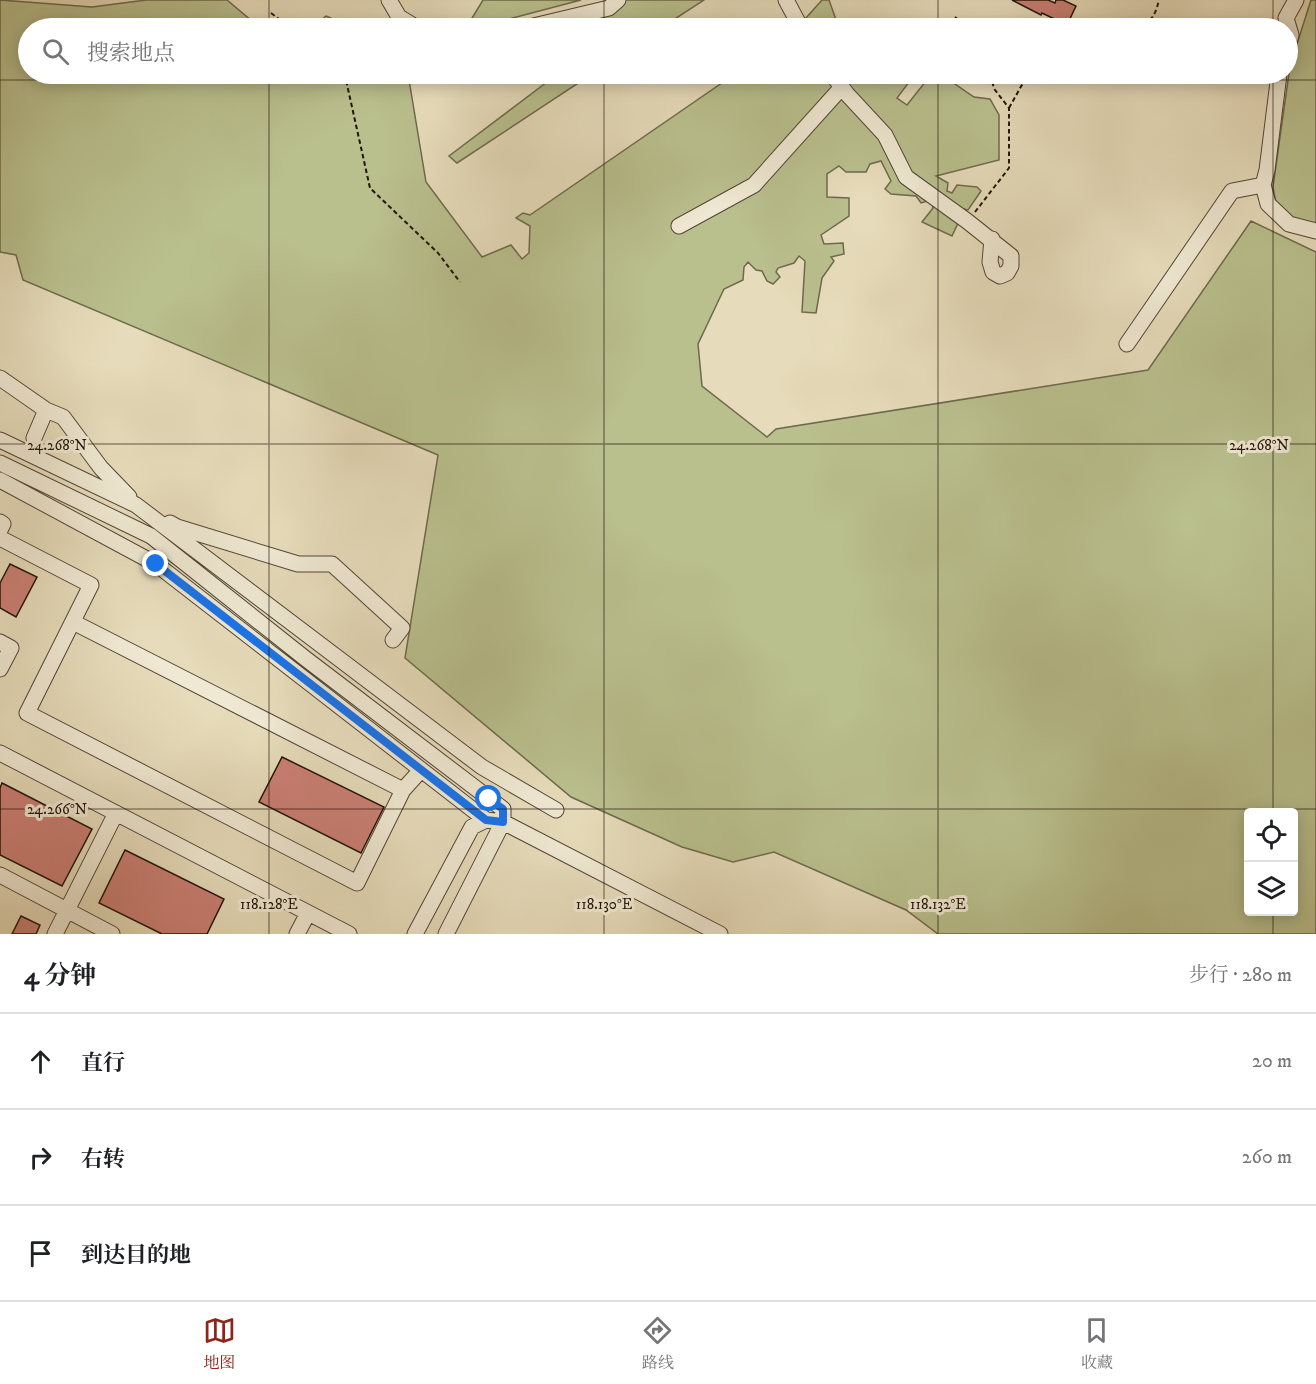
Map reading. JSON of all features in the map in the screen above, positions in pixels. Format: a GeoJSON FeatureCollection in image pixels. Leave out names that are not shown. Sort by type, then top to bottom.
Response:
{"type":"FeatureCollection","features":[{"type":"Feature","properties":{"kind":"street"},"geometry":{"type":"LineString","coordinates":[[389,0],[401,18]]}},
{"type":"Feature","properties":{"kind":"street"},"geometry":{"type":"LineString","coordinates":[[567,18],[609,8],[618,0]]}},
{"type":"Feature","properties":{"kind":"street"},"geometry":{"type":"LineString","coordinates":[[786,0],[796,18]]}},
{"type":"Feature","properties":{"kind":"street"},"geometry":{"type":"LineString","coordinates":[[1286,18],[1296,0]]}},
{"type":"Feature","properties":{"kind":"street"},"geometry":{"type":"LineString","coordinates":[[840,84],[885,135],[906,177],[992,239]]}},
{"type":"Feature","properties":{"kind":"street"},"geometry":{"type":"LineString","coordinates":[[1279,84],[1263,185],[1268,204],[1289,224],[1316,231]]}},
{"type":"Feature","properties":{"kind":"street"},"geometry":{"type":"LineString","coordinates":[[680,226],[754,185],[842,87]]}},
{"type":"Feature","properties":{"kind":"street"},"geometry":{"type":"LineString","coordinates":[[1127,344],[1232,191],[1263,185]]}},
{"type":"Feature","properties":{"kind":"street"},"geometry":{"type":"LineString","coordinates":[[0,378],[46,410],[63,417],[101,468],[136,505],[482,767],[556,810]]}},
{"type":"Feature","properties":{"kind":"street"},"geometry":{"type":"LineString","coordinates":[[34,438],[46,410]]}},
{"type":"Feature","properties":{"kind":"street"},"geometry":{"type":"LineString","coordinates":[[0,440],[177,527],[298,564],[332,564],[402,628],[393,640]]}},
{"type":"Feature","properties":{"kind":"street"},"geometry":{"type":"LineString","coordinates":[[0,463],[151,536],[306,659],[503,809],[503,822],[446,934]]}},
{"type":"Feature","properties":{"kind":"street"},"geometry":{"type":"LineString","coordinates":[[0,480],[156,564],[486,820],[503,822],[720,934]]}},
{"type":"Feature","properties":{"kind":"street"},"geometry":{"type":"LineString","coordinates":[[0,522],[3,524],[0,530]]}},
{"type":"Feature","properties":{"kind":"street"},"geometry":{"type":"LineString","coordinates":[[0,538],[91,585],[27,713],[357,884],[403,790],[421,770]]}},
{"type":"Feature","properties":{"kind":"street"},"geometry":{"type":"LineString","coordinates":[[73,622],[403,790]]}},
{"type":"Feature","properties":{"kind":"street"},"geometry":{"type":"LineString","coordinates":[[0,642],[11,648],[0,669]]}},
{"type":"Feature","properties":{"kind":"street"},"geometry":{"type":"LineString","coordinates":[[0,753],[349,934]]}},
{"type":"Feature","properties":{"kind":"street"},"geometry":{"type":"LineString","coordinates":[[55,934],[116,813]]}},
{"type":"Feature","properties":{"kind":"street"},"geometry":{"type":"LineString","coordinates":[[415,934],[472,827],[486,820]]}},
{"type":"Feature","properties":{"kind":"street"},"geometry":{"type":"LineString","coordinates":[[0,875],[112,934]]}},
{"type":"Feature","properties":{"kind":"street"},"geometry":{"type":"LineString","coordinates":[[297,934],[308,913]]}},
{"type":"Feature","properties":{"kind":"path"},"geometry":{"type":"LineString","coordinates":[[1153,18],[1159,0]]}},
{"type":"Feature","properties":{"kind":"path"},"geometry":{"type":"LineString","coordinates":[[271,13],[278,18]]}},
{"type":"Feature","properties":{"kind":"path"},"geometry":{"type":"LineString","coordinates":[[347,84],[370,188],[438,254],[460,282]]}},
{"type":"Feature","properties":{"kind":"path"},"geometry":{"type":"LineString","coordinates":[[993,84],[1009,108]]}},
{"type":"Feature","properties":{"kind":"path"},"geometry":{"type":"LineString","coordinates":[[967,221],[1009,168],[1009,108],[1022,84]]}},
{"type":"Feature","properties":{"kind":"green space"},"geometry":{"type":"Polygon","coordinates":[[[0,0],[92,7],[146,0],[227,0],[248,18],[18,18],[18,84],[410,84],[426,182],[482,257],[511,245],[522,259],[529,253],[530,226],[516,218],[523,213],[530,215],[720,84],[908,84],[897,98],[907,105],[924,84],[955,84],[974,97],[990,99],[999,115],[999,160],[936,176],[948,183],[947,191],[952,193],[957,185],[977,187],[981,191],[968,210],[958,208],[959,221],[952,236],[922,222],[933,208],[931,200],[921,203],[916,196],[891,194],[885,189],[891,181],[881,161],[870,164],[866,172],[846,172],[839,166],[827,174],[827,197],[849,198],[849,216],[821,235],[824,244],[843,243],[844,254],[831,257],[834,261],[822,278],[816,313],[802,312],[805,261],[799,256],[794,263],[778,268],[776,272],[780,277],[773,284],[767,281],[762,271],[756,270],[748,262],[744,267],[743,280],[724,289],[698,344],[702,386],[767,437],[776,429],[1148,370],[1251,221],[1316,252],[1316,934],[938,934],[906,910],[774,852],[733,862],[682,847],[571,797],[405,658],[438,455],[23,280],[16,255],[0,252],[0,0]]]}},
{"type":"Feature","properties":{"kind":"green space"},"geometry":{"type":"Polygon","coordinates":[[[483,0],[581,0],[513,18],[472,18],[483,0]]]}},
{"type":"Feature","properties":{"kind":"green space"},"geometry":{"type":"Polygon","coordinates":[[[625,0],[704,0],[676,18],[601,18],[625,0]]]}},
{"type":"Feature","properties":{"kind":"green space"},"geometry":{"type":"Polygon","coordinates":[[[822,0],[829,0],[835,18],[806,18],[822,0]]]}},
{"type":"Feature","properties":{"kind":"green space"},"geometry":{"type":"Polygon","coordinates":[[[1311,0],[1316,0],[1316,224],[1293,219],[1277,208],[1273,187],[1287,84],[1298,84],[1298,41],[1311,0]]]}},
{"type":"Feature","properties":{"kind":"green space"},"geometry":{"type":"Polygon","coordinates":[[[544,84],[577,84],[457,163],[449,156],[544,84]]]}},
{"type":"Feature","properties":{"kind":"building"},"geometry":{"type":"Polygon","coordinates":[[[1012,0],[1048,0],[1055,3],[1056,0],[1063,0],[1076,6],[1070,18],[1052,18],[1042,13],[1041,15],[1012,0]]]}},
{"type":"Feature","properties":{"kind":"building"},"geometry":{"type":"Polygon","coordinates":[[[10,564],[37,577],[16,617],[0,608],[0,583],[10,564]]]}},
{"type":"Feature","properties":{"kind":"building"},"geometry":{"type":"Polygon","coordinates":[[[282,757],[384,807],[361,853],[259,802],[282,757]]]}},
{"type":"Feature","properties":{"kind":"building"},"geometry":{"type":"Polygon","coordinates":[[[2,783],[92,829],[62,886],[0,855],[0,788],[2,783]]]}},
{"type":"Feature","properties":{"kind":"building"},"geometry":{"type":"Polygon","coordinates":[[[125,850],[224,899],[207,934],[162,934],[99,903],[125,850]]]}},
{"type":"Feature","properties":{"kind":"building"},"geometry":{"type":"Polygon","coordinates":[[[21,916],[40,925],[36,934],[12,934],[21,916]]]}},
{"type":"Feature","properties":{"kind":"route"},"geometry":{"type":"LineString","coordinates":[[156,564],[486,820],[503,822],[503,809],[489,799]]}}]}
